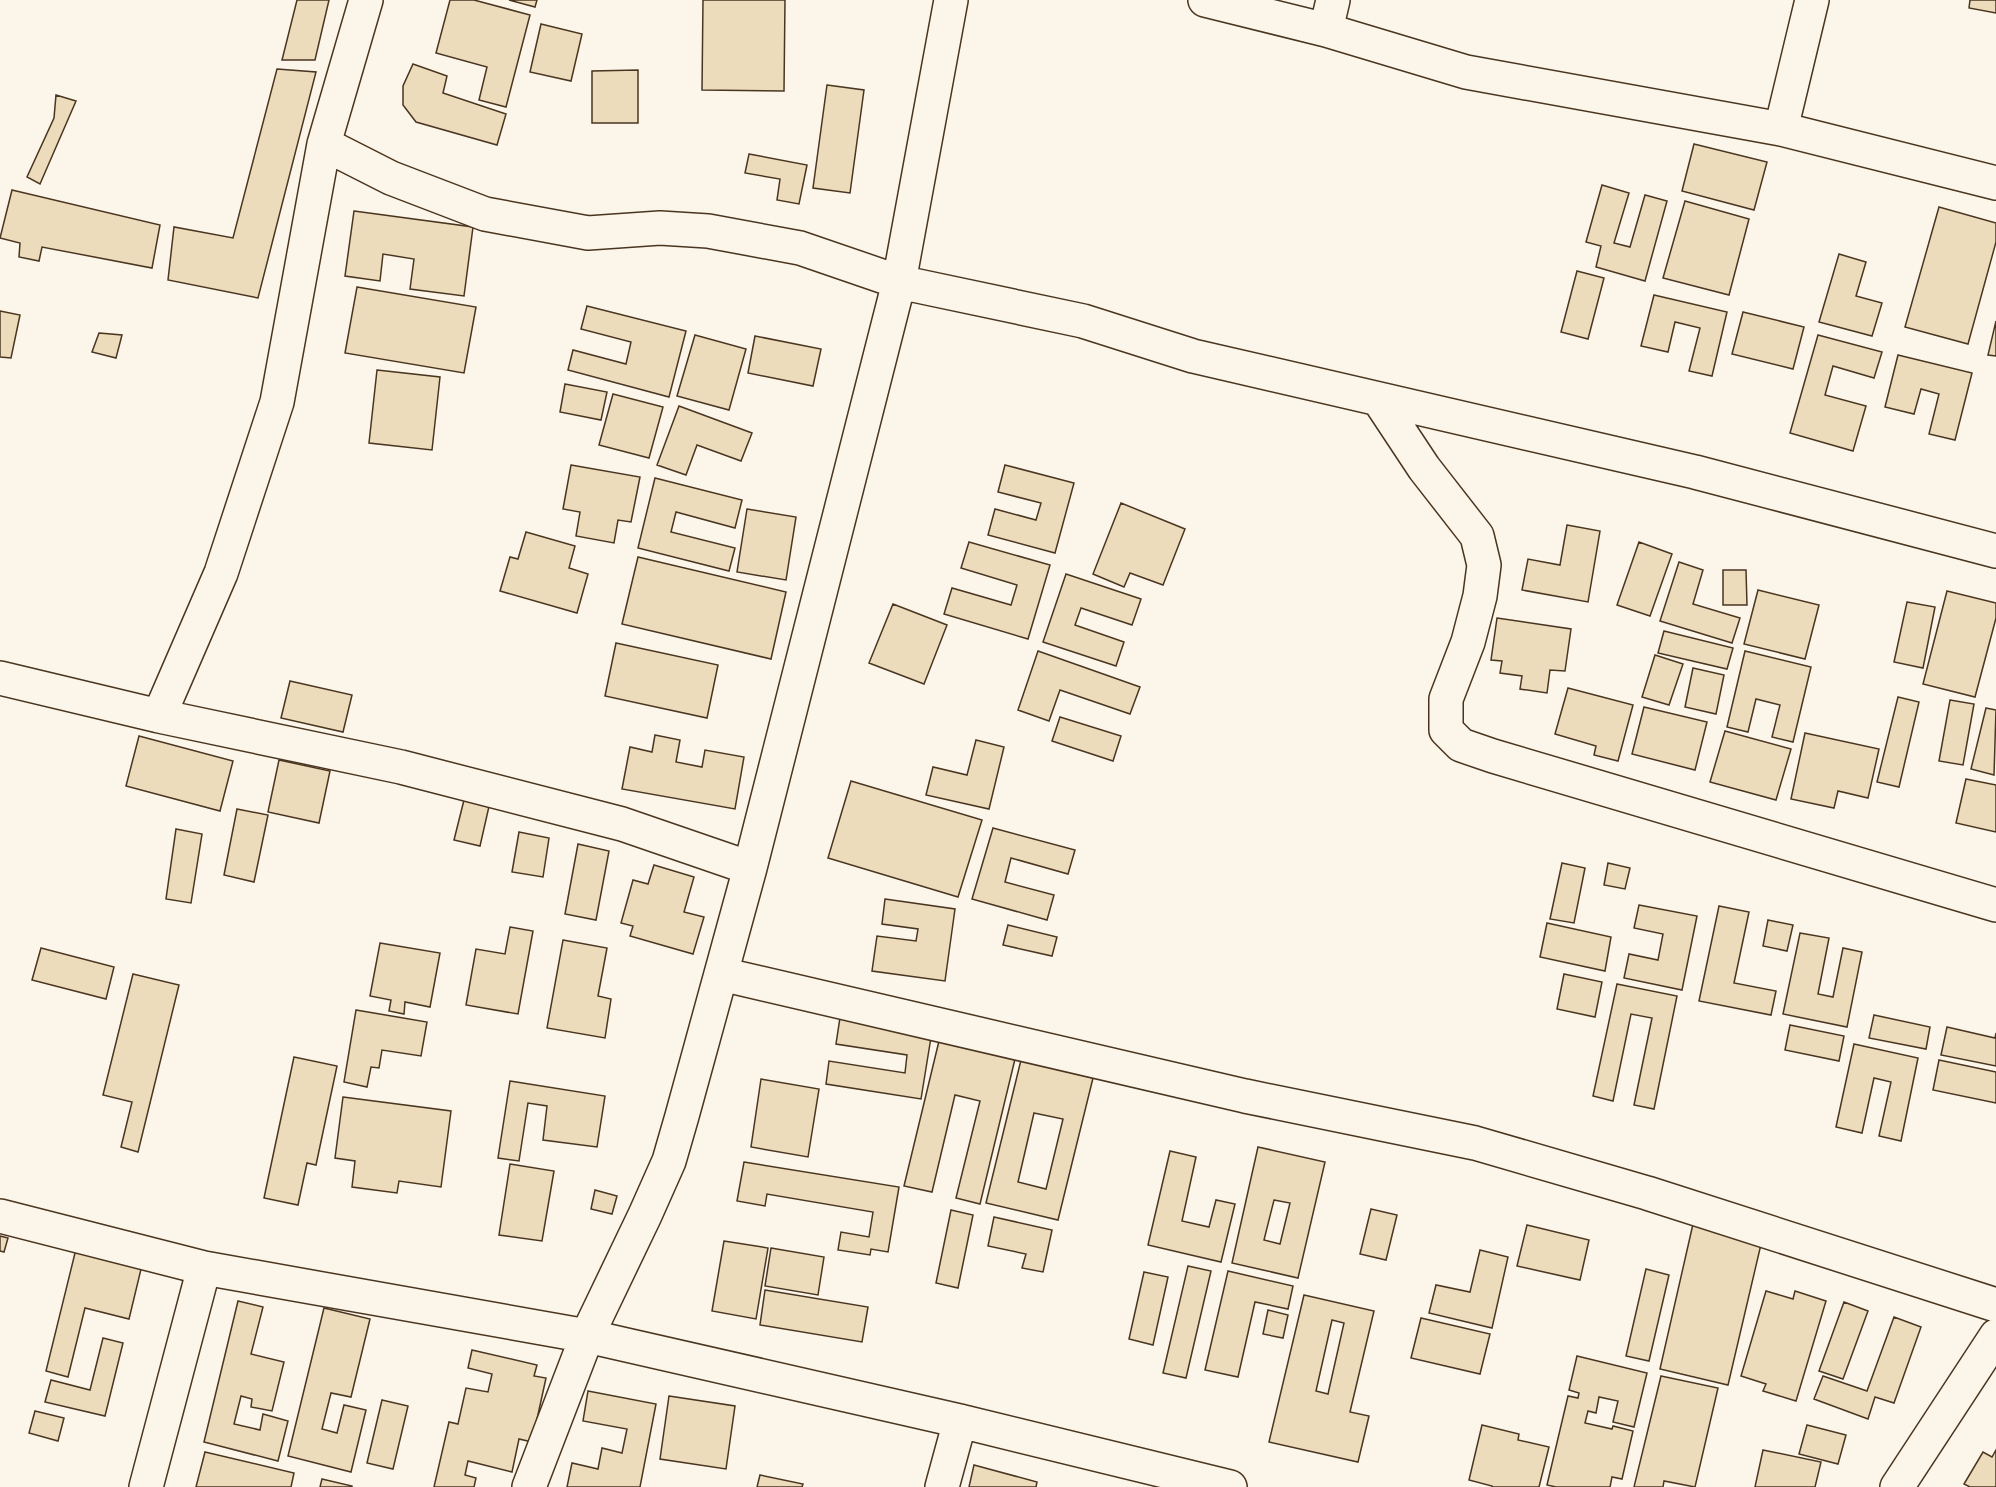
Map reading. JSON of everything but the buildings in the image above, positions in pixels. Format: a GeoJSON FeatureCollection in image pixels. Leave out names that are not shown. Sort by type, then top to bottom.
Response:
{"type":"FeatureCollection","features":[{"type":"Feature","properties":{"kind":"street"},"geometry":{"type":"LineString","coordinates":[[159,716],[221,573],[277,402],[324,144],[366,0]]}},
{"type":"Feature","properties":{"kind":"street"},"geometry":{"type":"LineString","coordinates":[[529,1487],[587,1336],[669,1161],[750,868],[899,282],[951,0]]}},
{"type":"Feature","properties":{"kind":"street"},"geometry":{"type":"LineString","coordinates":[[1205,0],[1330,15],[1466,72],[1781,129],[1996,183]]}},
{"type":"Feature","properties":{"kind":"street"},"geometry":{"type":"LineString","coordinates":[[1781,129],[1812,0]]}},
{"type":"Feature","properties":{"kind":"street"},"geometry":{"type":"LineString","coordinates":[[324,144],[391,178],[485,214],[588,233],[660,228],[708,231],[800,248],[899,282],[1083,321],[1192,356],[1695,472],[1996,551]]}},
{"type":"Feature","properties":{"kind":"street"},"geometry":{"type":"LineString","coordinates":[[1378,400],[1424,468],[1477,536],[1484,565],[1480,596],[1468,642],[1446,699],[1446,730],[1461,745],[1996,906]]}},
{"type":"Feature","properties":{"kind":"street"},"geometry":{"type":"LineString","coordinates":[[0,678],[159,716],[401,767],[622,824],[750,868]]}},
{"type":"Feature","properties":{"kind":"street"},"geometry":{"type":"LineString","coordinates":[[721,974],[1245,1096],[1475,1143],[1647,1193],[1996,1305]]}},
{"type":"Feature","properties":{"kind":"street"},"geometry":{"type":"LineString","coordinates":[[0,1216],[204,1268],[587,1336],[960,1420],[1230,1487]]}},
{"type":"Feature","properties":{"kind":"street"},"geometry":{"type":"LineString","coordinates":[[146,1487],[204,1268]]}},
{"type":"Feature","properties":{"kind":"street"},"geometry":{"type":"LineString","coordinates":[[1897,1487],[1996,1336]]}},
{"type":"Feature","properties":{"kind":"street"},"geometry":{"type":"LineString","coordinates":[[942,1487],[960,1420]]}}]}
